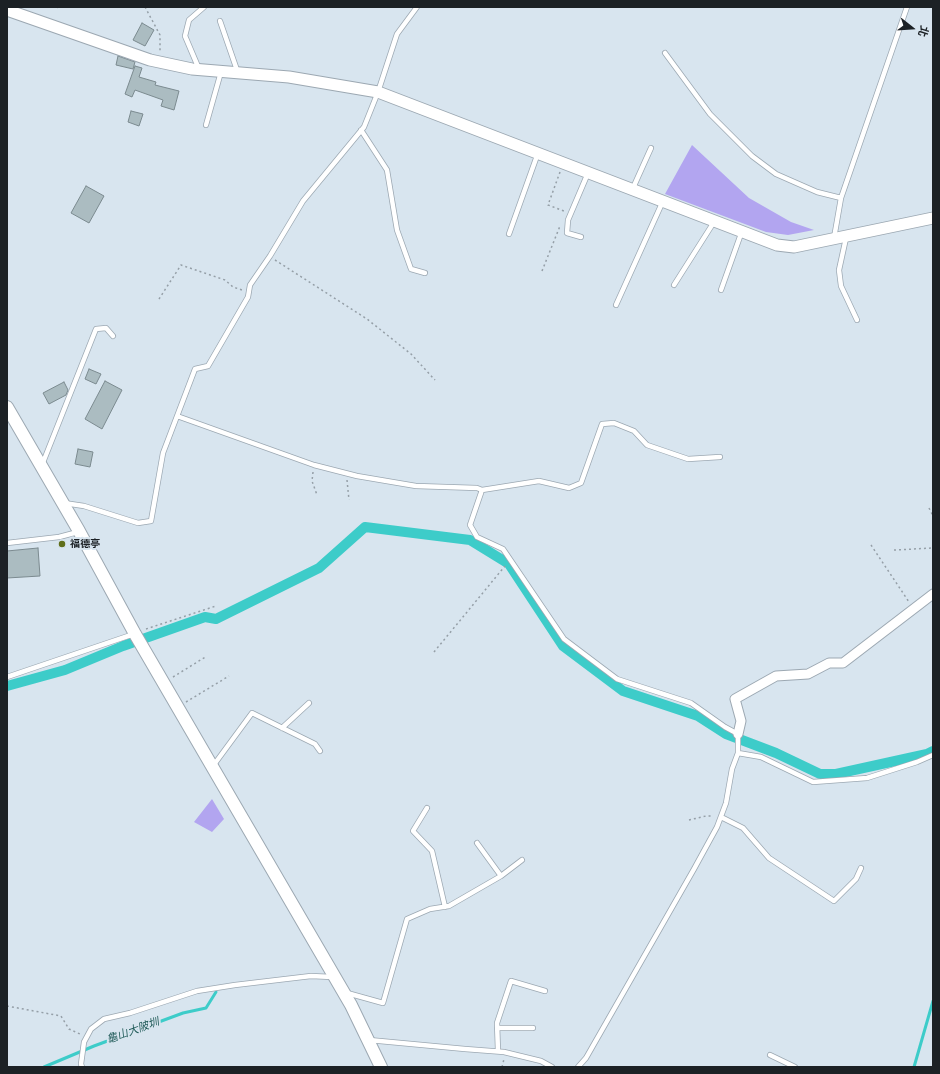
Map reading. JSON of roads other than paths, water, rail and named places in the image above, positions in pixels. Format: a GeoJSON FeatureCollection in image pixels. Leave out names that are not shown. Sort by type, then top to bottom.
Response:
{"type":"FeatureCollection","features":[{"type":"Feature","properties":{"kind":"main road"},"geometry":{"type":"LineString","coordinates":[[7,407],[80,531],[149,659],[213,766],[343,992],[369,1040],[381,1067]]}},
{"type":"Feature","properties":{"kind":"street"},"geometry":{"type":"LineString","coordinates":[[7,10],[158,61],[192,69],[289,77],[378,92],[777,245],[794,247],[933,218]]}},
{"type":"Feature","properties":{"kind":"street"},"geometry":{"type":"LineString","coordinates":[[738,734],[741,721],[735,699],[776,676],[808,674],[829,663],[843,663],[933,594]]}},
{"type":"Feature","properties":{"kind":"lane"},"geometry":{"type":"LineString","coordinates":[[200,70],[185,36],[189,20],[204,7]]}},
{"type":"Feature","properties":{"kind":"lane"},"geometry":{"type":"LineString","coordinates":[[63,503],[84,506],[138,523],[151,521],[163,453],[195,369],[208,366],[248,297],[250,285],[270,256],[303,201],[364,127],[378,92],[397,34],[416,7]]}},
{"type":"Feature","properties":{"kind":"lane"},"geometry":{"type":"LineString","coordinates":[[834,238],[841,198],[907,7]]}},
{"type":"Feature","properties":{"kind":"lane"},"geometry":{"type":"LineString","coordinates":[[220,21],[238,73]]}},
{"type":"Feature","properties":{"kind":"lane"},"geometry":{"type":"LineString","coordinates":[[665,53],[710,114],[752,156],[776,174],[816,192],[841,198]]}},
{"type":"Feature","properties":{"kind":"lane"},"geometry":{"type":"LineString","coordinates":[[206,125],[221,72]]}},
{"type":"Feature","properties":{"kind":"lane"},"geometry":{"type":"LineString","coordinates":[[361,130],[387,170],[397,230],[411,269],[425,273]]}},
{"type":"Feature","properties":{"kind":"lane"},"geometry":{"type":"LineString","coordinates":[[633,189],[651,148]]}},
{"type":"Feature","properties":{"kind":"lane"},"geometry":{"type":"LineString","coordinates":[[508,234],[538,153]]}},
{"type":"Feature","properties":{"kind":"lane"},"geometry":{"type":"LineString","coordinates":[[581,237],[567,233],[568,220],[588,172]]}},
{"type":"Feature","properties":{"kind":"lane"},"geometry":{"type":"LineString","coordinates":[[616,305],[663,201]]}},
{"type":"Feature","properties":{"kind":"lane"},"geometry":{"type":"LineString","coordinates":[[674,285],[715,221]]}},
{"type":"Feature","properties":{"kind":"lane"},"geometry":{"type":"LineString","coordinates":[[721,290],[742,231]]}},
{"type":"Feature","properties":{"kind":"lane"},"geometry":{"type":"LineString","coordinates":[[847,236],[839,270],[841,286],[856,320]]}},
{"type":"Feature","properties":{"kind":"lane"},"geometry":{"type":"LineString","coordinates":[[41,467],[96,329],[106,328],[113,336]]}},
{"type":"Feature","properties":{"kind":"lane"},"geometry":{"type":"LineString","coordinates":[[177,416],[314,465],[346,473],[416,486],[477,488],[482,490],[539,481],[570,488],[581,483],[602,424],[614,423],[634,431],[647,445],[688,460],[720,457]]}},
{"type":"Feature","properties":{"kind":"lane"},"geometry":{"type":"LineString","coordinates":[[482,490],[470,525],[477,537],[503,549],[564,639],[617,680],[691,703],[725,727],[738,734],[738,753],[732,769],[726,803],[721,817],[691,875],[586,1058],[578,1067]]}},
{"type":"Feature","properties":{"kind":"lane"},"geometry":{"type":"LineString","coordinates":[[7,543],[59,537],[80,531]]}},
{"type":"Feature","properties":{"kind":"lane"},"geometry":{"type":"LineString","coordinates":[[7,677],[135,634]]}},
{"type":"Feature","properties":{"kind":"lane"},"geometry":{"type":"LineString","coordinates":[[282,728],[309,702]]}},
{"type":"Feature","properties":{"kind":"lane"},"geometry":{"type":"LineString","coordinates":[[213,766],[252,713],[315,744],[320,751]]}},
{"type":"Feature","properties":{"kind":"lane"},"geometry":{"type":"LineString","coordinates":[[738,753],[761,757],[813,782],[867,778],[917,762],[933,754]]}},
{"type":"Feature","properties":{"kind":"lane"},"geometry":{"type":"LineString","coordinates":[[427,808],[413,831],[432,851],[445,906]]}},
{"type":"Feature","properties":{"kind":"lane"},"geometry":{"type":"LineString","coordinates":[[721,817],[743,828],[769,858],[834,901],[856,879],[861,868]]}},
{"type":"Feature","properties":{"kind":"lane"},"geometry":{"type":"LineString","coordinates":[[476,843],[501,876]]}},
{"type":"Feature","properties":{"kind":"lane"},"geometry":{"type":"LineString","coordinates":[[343,992],[383,1003],[407,919],[430,909],[449,906],[501,876],[522,860]]}},
{"type":"Feature","properties":{"kind":"lane"},"geometry":{"type":"LineString","coordinates":[[82,1067],[81,1064],[84,1042],[92,1029],[104,1019],[130,1013],[197,992],[235,985],[311,976],[334,977]]}},
{"type":"Feature","properties":{"kind":"lane"},"geometry":{"type":"LineString","coordinates":[[498,1051],[497,1023],[511,981],[545,991]]}},
{"type":"Feature","properties":{"kind":"lane"},"geometry":{"type":"LineString","coordinates":[[497,1028],[533,1028]]}},
{"type":"Feature","properties":{"kind":"lane"},"geometry":{"type":"LineString","coordinates":[[369,1040],[465,1050],[498,1051],[541,1061],[552,1067]]}},
{"type":"Feature","properties":{"kind":"lane"},"geometry":{"type":"LineString","coordinates":[[770,1055],[795,1067]]}},
{"type":"Feature","properties":{"kind":"waterway"},"geometry":{"type":"LineString","coordinates":[[7,686],[65,670],[123,646],[205,617],[216,619],[319,568],[365,527],[470,540],[509,564],[563,646],[623,691],[698,716],[726,734],[776,753],[820,774],[836,774],[927,754],[933,751]]}},
{"type":"Feature","properties":{"kind":"waterway","name":"龜山大陂圳"},"geometry":{"type":"LineString","coordinates":[[44,1067],[94,1046],[183,1013],[206,1008],[216,992]]}},
{"type":"Feature","properties":{"kind":"waterway","name":"龜山大陂圳"},"geometry":{"type":"LineString","coordinates":[[914,1067],[933,1001]]}},
{"type":"Feature","properties":{"kind":"place","name":"福德亭"},"geometry":{"type":"Point","coordinates":[62,544]}}]}
